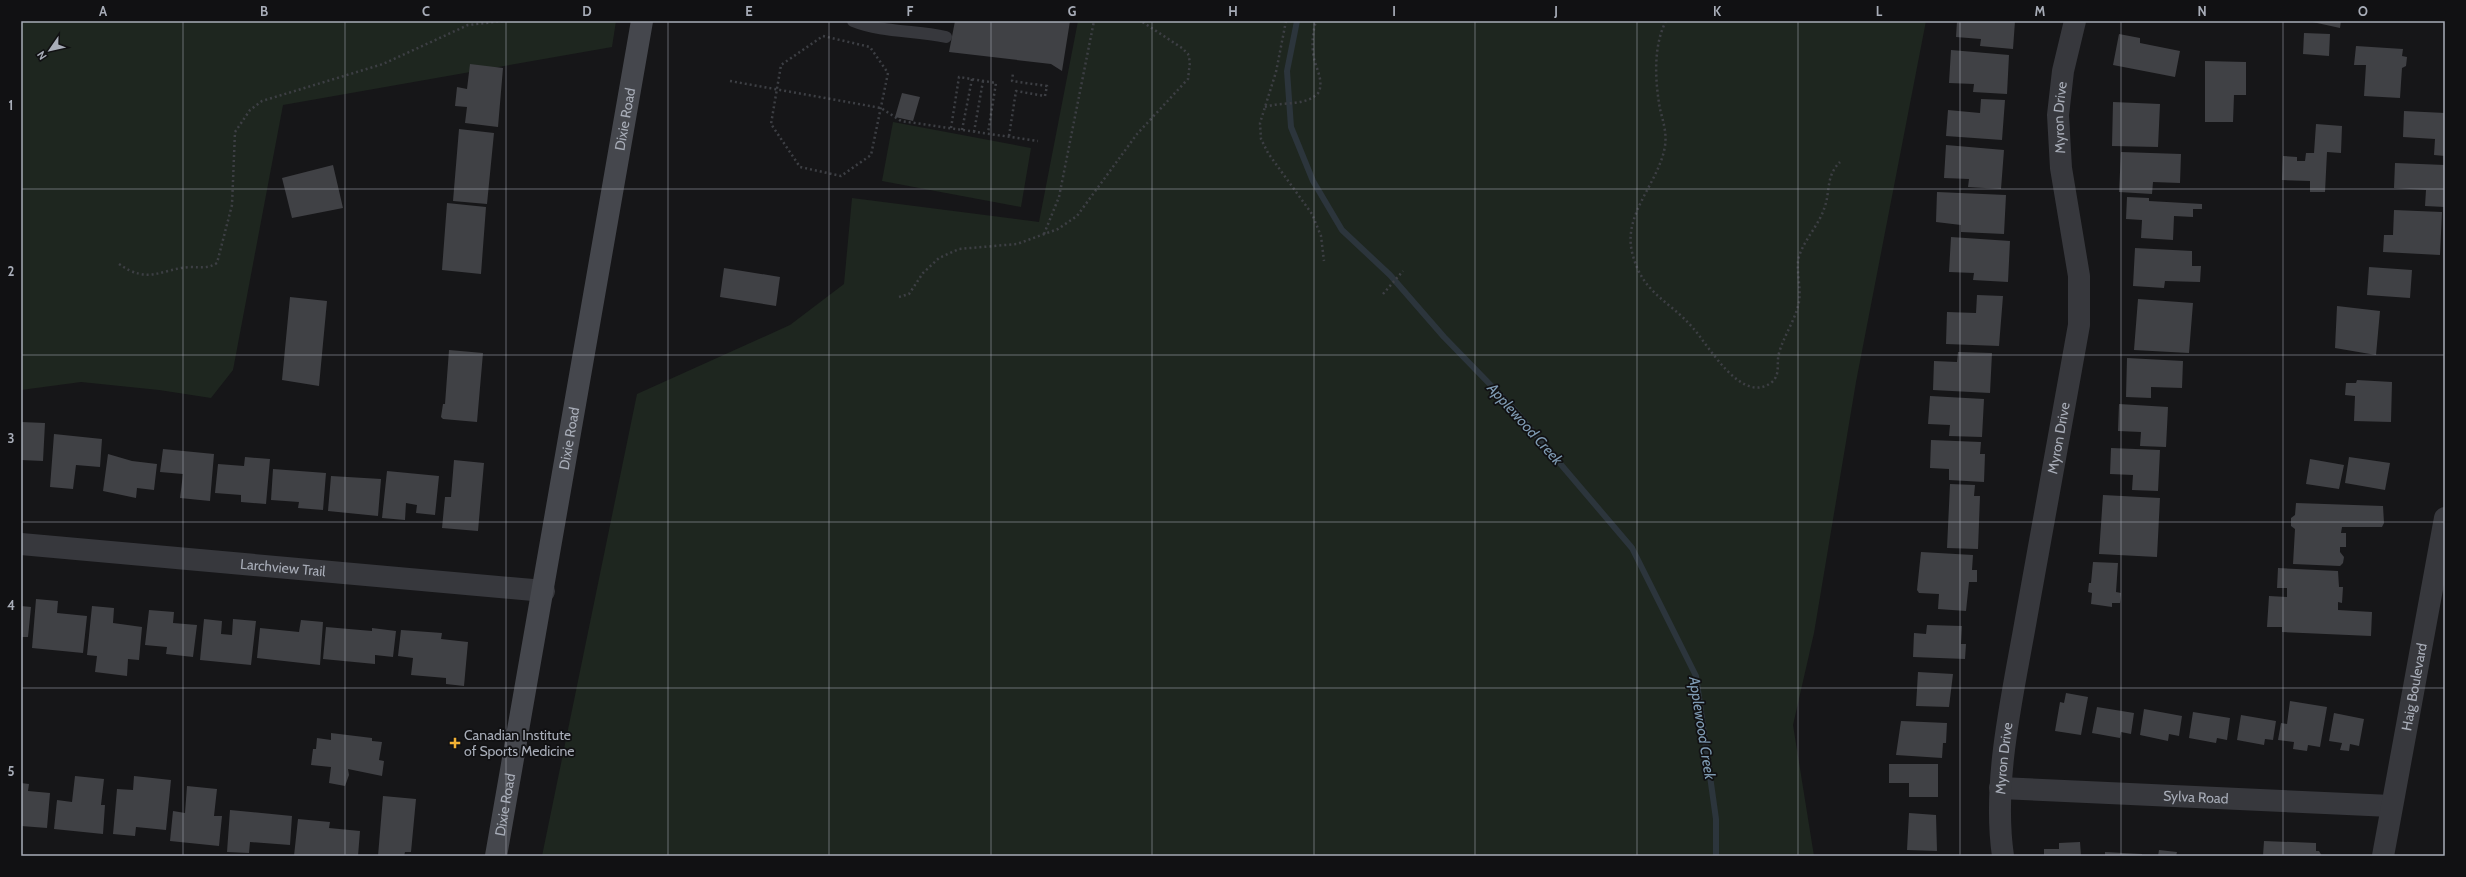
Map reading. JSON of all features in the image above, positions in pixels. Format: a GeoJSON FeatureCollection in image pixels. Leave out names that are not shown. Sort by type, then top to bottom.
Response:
{"type":"FeatureCollection","features":[{"type":"Feature","properties":{"kind":"main road","name":"Dixie Road"},"geometry":{"type":"LineString","coordinates":[[496,856],[544,591],[642,21]]}},
{"type":"Feature","properties":{"kind":"street","name":"Myron Drive"},"geometry":{"type":"LineString","coordinates":[[2003,856],[2000,834],[2000,788],[2017,672],[2079,324],[2079,276],[2061,168],[2058,115],[2063,70],[2075,21]]}},
{"type":"Feature","properties":{"kind":"street","name":"Haig Boulevard"},"geometry":{"type":"LineString","coordinates":[[2382,856],[2445,518]]}},
{"type":"Feature","properties":{"kind":"street","name":"Larchview Trail"},"geometry":{"type":"LineString","coordinates":[[21,544],[544,591]]}},
{"type":"Feature","properties":{"kind":"street","name":"Sylva Road"},"geometry":{"type":"LineString","coordinates":[[2000,788],[2391,806]]}},
{"type":"Feature","properties":{"kind":"lane"},"geometry":{"type":"LineString","coordinates":[[853,21],[870,28],[925,33],[946,37]]}},
{"type":"Feature","properties":{"kind":"path"},"geometry":{"type":"LineString","coordinates":[[119,264],[131,273],[155,276],[190,267],[211,267],[217,263],[232,205],[235,132],[242,120],[262,101],[383,64],[468,25],[503,21]]}},
{"type":"Feature","properties":{"kind":"path"},"geometry":{"type":"LineString","coordinates":[[1044,234],[1059,197],[1094,21]]}},
{"type":"Feature","properties":{"kind":"path"},"geometry":{"type":"LineString","coordinates":[[899,297],[909,294],[922,273],[939,258],[959,249],[1017,244],[1058,229],[1077,216],[1138,134],[1188,79],[1190,62],[1188,54],[1182,48],[1141,21]]}},
{"type":"Feature","properties":{"kind":"path"},"geometry":{"type":"LineString","coordinates":[[1286,21],[1276,72],[1260,123],[1261,139],[1268,153],[1312,214],[1321,236],[1324,261]]}},
{"type":"Feature","properties":{"kind":"path"},"geometry":{"type":"LineString","coordinates":[[1264,107],[1277,103],[1310,101],[1319,92],[1321,86],[1313,54],[1312,38],[1316,21]]}},
{"type":"Feature","properties":{"kind":"path"},"geometry":{"type":"LineString","coordinates":[[1666,21],[1660,33],[1657,57],[1665,145],[1661,162],[1633,220],[1630,236],[1632,252],[1646,286],[1693,328],[1726,370],[1740,382],[1753,388],[1764,387],[1772,382],[1778,374],[1779,354],[1799,303],[1800,256],[1824,209],[1830,173],[1840,162]]}},
{"type":"Feature","properties":{"kind":"path"},"geometry":{"type":"LineString","coordinates":[[822,36],[870,47],[888,73],[871,156],[841,176],[800,167],[771,124],[777,90],[781,66],[822,36]]}},
{"type":"Feature","properties":{"kind":"path"},"geometry":{"type":"LineString","coordinates":[[1009,136],[1016,91],[1045,96],[1047,86],[1012,81],[1013,73]]}},
{"type":"Feature","properties":{"kind":"path"},"geometry":{"type":"LineString","coordinates":[[951,128],[959,77],[972,79],[996,83],[988,134]]}},
{"type":"Feature","properties":{"kind":"path"},"geometry":{"type":"LineString","coordinates":[[962,130],[972,79]]}},
{"type":"Feature","properties":{"kind":"path"},"geometry":{"type":"LineString","coordinates":[[730,81],[881,108],[900,121],[1038,141]]}},
{"type":"Feature","properties":{"kind":"path"},"geometry":{"type":"LineString","coordinates":[[974,132],[983,81]]}},
{"type":"Feature","properties":{"kind":"path"},"geometry":{"type":"LineString","coordinates":[[1383,294],[1403,271]]}},
{"type":"Feature","properties":{"kind":"shaded area"},"geometry":{"type":"Polygon","coordinates":[[[21,21],[616,21],[612,47],[283,105],[233,370],[211,398],[159,390],[81,382],[21,390],[21,21]]]}},
{"type":"Feature","properties":{"kind":"shaded area"},"geometry":{"type":"Polygon","coordinates":[[[1078,21],[1926,21],[1856,382],[1814,633],[1793,725],[1814,856],[542,856],[637,394],[790,325],[844,284],[852,198],[1039,222],[1078,21]]]}},
{"type":"Feature","properties":{"kind":"shaded area"},"geometry":{"type":"Polygon","coordinates":[[[893,122],[1031,148],[1021,207],[882,181],[893,122]]]}},
{"type":"Feature","properties":{"kind":"building"},"geometry":{"type":"Polygon","coordinates":[[[955,21],[1070,21],[1062,71],[1051,64],[949,52],[955,21]]]}},
{"type":"Feature","properties":{"kind":"building"},"geometry":{"type":"Polygon","coordinates":[[[1957,21],[2015,21],[2013,49],[1980,46],[1981,39],[1956,37],[1957,21]]]}},
{"type":"Feature","properties":{"kind":"building"},"geometry":{"type":"Polygon","coordinates":[[[2308,21],[2341,21],[2340,28],[2308,21]]]}},
{"type":"Feature","properties":{"kind":"building"},"geometry":{"type":"Polygon","coordinates":[[[2304,33],[2330,34],[2329,56],[2303,54],[2304,33]]]}},
{"type":"Feature","properties":{"kind":"building"},"geometry":{"type":"Polygon","coordinates":[[[2119,34],[2140,38],[2140,43],[2180,51],[2175,77],[2113,65],[2119,34]]]}},
{"type":"Feature","properties":{"kind":"building"},"geometry":{"type":"Polygon","coordinates":[[[2356,46],[2403,49],[2402,56],[2407,57],[2406,66],[2402,68],[2400,98],[2364,96],[2366,65],[2354,65],[2356,46]]]}},
{"type":"Feature","properties":{"kind":"building"},"geometry":{"type":"Polygon","coordinates":[[[1951,50],[2009,55],[2007,94],[1973,92],[1974,84],[1949,83],[1951,50]]]}},
{"type":"Feature","properties":{"kind":"building"},"geometry":{"type":"Polygon","coordinates":[[[2205,61],[2246,62],[2246,95],[2234,95],[2233,122],[2205,122],[2205,61]]]}},
{"type":"Feature","properties":{"kind":"building"},"geometry":{"type":"Polygon","coordinates":[[[470,64],[503,68],[498,127],[465,123],[467,107],[455,106],[457,87],[467,89],[470,64]]]}},
{"type":"Feature","properties":{"kind":"building"},"geometry":{"type":"Polygon","coordinates":[[[902,93],[920,97],[913,121],[895,117],[902,93]]]}},
{"type":"Feature","properties":{"kind":"building"},"geometry":{"type":"Polygon","coordinates":[[[1981,99],[2005,100],[2002,140],[1946,136],[1948,110],[1980,113],[1981,99]]]}},
{"type":"Feature","properties":{"kind":"building"},"geometry":{"type":"Polygon","coordinates":[[[2113,102],[2160,104],[2158,147],[2112,146],[2113,102]]]}},
{"type":"Feature","properties":{"kind":"building"},"geometry":{"type":"Polygon","coordinates":[[[2404,111],[2445,113],[2445,156],[2434,155],[2435,139],[2403,137],[2404,111]]]}},
{"type":"Feature","properties":{"kind":"building"},"geometry":{"type":"Polygon","coordinates":[[[2316,124],[2342,126],[2341,153],[2327,152],[2325,192],[2310,192],[2310,181],[2282,180],[2283,156],[2297,157],[2297,161],[2305,161],[2306,153],[2314,153],[2316,124]]]}},
{"type":"Feature","properties":{"kind":"building"},"geometry":{"type":"Polygon","coordinates":[[[459,129],[494,133],[487,204],[453,201],[459,129]]]}},
{"type":"Feature","properties":{"kind":"building"},"geometry":{"type":"Polygon","coordinates":[[[1946,145],[2004,150],[2001,189],[1968,187],[1969,179],[1944,178],[1946,145]]]}},
{"type":"Feature","properties":{"kind":"building"},"geometry":{"type":"Polygon","coordinates":[[[2121,152],[2181,154],[2180,183],[2153,182],[2152,194],[2119,192],[2121,152]]]}},
{"type":"Feature","properties":{"kind":"building"},"geometry":{"type":"Polygon","coordinates":[[[2395,163],[2445,165],[2445,207],[2425,206],[2426,190],[2394,188],[2395,163]]]}},
{"type":"Feature","properties":{"kind":"building"},"geometry":{"type":"Polygon","coordinates":[[[333,165],[343,208],[292,218],[282,178],[333,165]]]}},
{"type":"Feature","properties":{"kind":"building"},"geometry":{"type":"Polygon","coordinates":[[[1937,192],[2006,195],[2004,234],[1961,232],[1961,225],[1936,222],[1937,192]]]}},
{"type":"Feature","properties":{"kind":"building"},"geometry":{"type":"Polygon","coordinates":[[[2127,197],[2149,198],[2149,201],[2202,204],[2202,209],[2193,209],[2193,217],[2174,216],[2173,240],[2141,238],[2142,220],[2126,219],[2127,197]]]}},
{"type":"Feature","properties":{"kind":"building"},"geometry":{"type":"Polygon","coordinates":[[[447,203],[486,207],[481,274],[442,270],[447,203]]]}},
{"type":"Feature","properties":{"kind":"building"},"geometry":{"type":"Polygon","coordinates":[[[2394,210],[2442,212],[2440,255],[2383,252],[2384,235],[2393,235],[2394,210]]]}},
{"type":"Feature","properties":{"kind":"building"},"geometry":{"type":"Polygon","coordinates":[[[1951,237],[2010,241],[2008,282],[1973,280],[1974,273],[1949,272],[1951,237]]]}},
{"type":"Feature","properties":{"kind":"building"},"geometry":{"type":"Polygon","coordinates":[[[2135,248],[2192,251],[2192,266],[2201,266],[2200,282],[2165,281],[2164,288],[2133,286],[2135,248]]]}},
{"type":"Feature","properties":{"kind":"building"},"geometry":{"type":"Polygon","coordinates":[[[2369,267],[2412,270],[2410,298],[2367,295],[2369,267]]]}},
{"type":"Feature","properties":{"kind":"building"},"geometry":{"type":"Polygon","coordinates":[[[724,268],[780,277],[776,306],[720,297],[724,268]]]}},
{"type":"Feature","properties":{"kind":"building"},"geometry":{"type":"Polygon","coordinates":[[[1977,295],[2003,296],[1999,346],[1946,344],[1947,312],[1976,313],[1977,295]]]}},
{"type":"Feature","properties":{"kind":"building"},"geometry":{"type":"Polygon","coordinates":[[[290,297],[327,301],[319,386],[282,380],[290,297]]]}},
{"type":"Feature","properties":{"kind":"building"},"geometry":{"type":"Polygon","coordinates":[[[2138,299],[2193,303],[2189,353],[2134,350],[2138,299]]]}},
{"type":"Feature","properties":{"kind":"building"},"geometry":{"type":"Polygon","coordinates":[[[2337,306],[2380,311],[2376,355],[2335,348],[2337,306]]]}},
{"type":"Feature","properties":{"kind":"building"},"geometry":{"type":"Polygon","coordinates":[[[449,350],[483,353],[477,422],[443,419],[441,417],[443,404],[445,404],[449,350]]]}},
{"type":"Feature","properties":{"kind":"building"},"geometry":{"type":"Polygon","coordinates":[[[1958,352],[1992,353],[1990,393],[1933,390],[1934,361],[1957,362],[1958,352]]]}},
{"type":"Feature","properties":{"kind":"building"},"geometry":{"type":"Polygon","coordinates":[[[2127,358],[2183,361],[2182,388],[2151,387],[2151,398],[2126,397],[2127,358]]]}},
{"type":"Feature","properties":{"kind":"building"},"geometry":{"type":"Polygon","coordinates":[[[2357,380],[2392,382],[2391,422],[2354,421],[2355,396],[2345,395],[2346,383],[2356,383],[2357,380]]]}},
{"type":"Feature","properties":{"kind":"building"},"geometry":{"type":"Polygon","coordinates":[[[1930,396],[1984,399],[1982,437],[1949,436],[1950,425],[1928,424],[1930,396]]]}},
{"type":"Feature","properties":{"kind":"building"},"geometry":{"type":"Polygon","coordinates":[[[2119,404],[2168,407],[2166,447],[2140,446],[2141,432],[2118,431],[2119,404]]]}},
{"type":"Feature","properties":{"kind":"building"},"geometry":{"type":"Polygon","coordinates":[[[21,422],[45,423],[43,461],[21,460],[21,422]]]}},
{"type":"Feature","properties":{"kind":"building"},"geometry":{"type":"Polygon","coordinates":[[[54,434],[102,439],[100,467],[76,465],[73,489],[50,487],[54,434]]]}},
{"type":"Feature","properties":{"kind":"building"},"geometry":{"type":"Polygon","coordinates":[[[1931,440],[1981,442],[1980,454],[1985,454],[1984,482],[1949,480],[1949,469],[1930,468],[1931,440]]]}},
{"type":"Feature","properties":{"kind":"building"},"geometry":{"type":"Polygon","coordinates":[[[2111,448],[2160,450],[2158,491],[2132,490],[2133,475],[2110,474],[2111,448]]]}},
{"type":"Feature","properties":{"kind":"building"},"geometry":{"type":"Polygon","coordinates":[[[163,449],[214,454],[210,501],[180,498],[183,474],[160,472],[163,449]]]}},
{"type":"Feature","properties":{"kind":"building"},"geometry":{"type":"Polygon","coordinates":[[[108,454],[132,461],[157,464],[154,490],[137,488],[136,498],[103,491],[108,454]]]}},
{"type":"Feature","properties":{"kind":"building"},"geometry":{"type":"Polygon","coordinates":[[[245,457],[270,459],[266,504],[241,502],[241,495],[215,493],[218,464],[244,466],[245,457]]]}},
{"type":"Feature","properties":{"kind":"building"},"geometry":{"type":"Polygon","coordinates":[[[2349,457],[2390,463],[2385,490],[2345,483],[2349,457]]]}},
{"type":"Feature","properties":{"kind":"building"},"geometry":{"type":"Polygon","coordinates":[[[2310,459],[2344,465],[2339,489],[2306,484],[2310,459]]]}},
{"type":"Feature","properties":{"kind":"building"},"geometry":{"type":"Polygon","coordinates":[[[454,460],[484,463],[478,531],[442,528],[445,497],[451,497],[454,460]]]}},
{"type":"Feature","properties":{"kind":"building"},"geometry":{"type":"Polygon","coordinates":[[[273,469],[326,473],[323,510],[298,508],[299,502],[271,500],[273,469]]]}},
{"type":"Feature","properties":{"kind":"building"},"geometry":{"type":"Polygon","coordinates":[[[387,471],[439,476],[435,515],[416,513],[417,505],[406,503],[405,520],[382,518],[387,471]]]}},
{"type":"Feature","properties":{"kind":"building"},"geometry":{"type":"Polygon","coordinates":[[[331,476],[381,479],[378,516],[328,511],[331,476]]]}},
{"type":"Feature","properties":{"kind":"building"},"geometry":{"type":"Polygon","coordinates":[[[1950,484],[1975,485],[1974,496],[1980,496],[1978,549],[1947,548],[1950,484]]]}},
{"type":"Feature","properties":{"kind":"building"},"geometry":{"type":"Polygon","coordinates":[[[2103,495],[2160,498],[2157,557],[2099,554],[2103,495]]]}},
{"type":"Feature","properties":{"kind":"building"},"geometry":{"type":"Polygon","coordinates":[[[2296,503],[2383,506],[2384,523],[2382,527],[2342,527],[2341,533],[2346,533],[2346,547],[2340,547],[2340,552],[2344,557],[2343,563],[2340,566],[2293,564],[2295,529],[2291,526],[2291,518],[2295,515],[2296,503]]]}},
{"type":"Feature","properties":{"kind":"building"},"geometry":{"type":"Polygon","coordinates":[[[1921,552],[1973,555],[1972,570],[1977,570],[1977,582],[1969,582],[1966,611],[1938,609],[1939,594],[1919,593],[1917,590],[1921,552]]]}},
{"type":"Feature","properties":{"kind":"building"},"geometry":{"type":"Polygon","coordinates":[[[2093,562],[2118,563],[2116,592],[2121,593],[2120,603],[2112,603],[2112,607],[2091,604],[2092,593],[2088,592],[2089,583],[2091,583],[2093,562]]]}},
{"type":"Feature","properties":{"kind":"building"},"geometry":{"type":"Polygon","coordinates":[[[2278,568],[2338,571],[2339,587],[2343,587],[2342,603],[2338,602],[2338,610],[2372,612],[2371,636],[2282,632],[2282,627],[2267,627],[2269,596],[2287,597],[2287,588],[2277,588],[2278,568]]]}},
{"type":"Feature","properties":{"kind":"building"},"geometry":{"type":"Polygon","coordinates":[[[36,599],[58,601],[57,613],[87,616],[83,653],[32,648],[36,599]]]}},
{"type":"Feature","properties":{"kind":"building"},"geometry":{"type":"Polygon","coordinates":[[[21,606],[31,607],[28,637],[21,637],[21,606]]]}},
{"type":"Feature","properties":{"kind":"building"},"geometry":{"type":"Polygon","coordinates":[[[92,606],[114,608],[113,623],[142,627],[139,660],[128,659],[127,676],[95,672],[97,656],[87,655],[92,606]]]}},
{"type":"Feature","properties":{"kind":"building"},"geometry":{"type":"Polygon","coordinates":[[[149,610],[174,612],[173,623],[197,625],[193,657],[166,654],[167,647],[145,645],[149,610]]]}},
{"type":"Feature","properties":{"kind":"building"},"geometry":{"type":"Polygon","coordinates":[[[204,619],[222,621],[221,634],[232,635],[233,619],[256,621],[251,665],[200,660],[204,619]]]}},
{"type":"Feature","properties":{"kind":"building"},"geometry":{"type":"Polygon","coordinates":[[[301,620],[323,622],[320,665],[257,658],[260,628],[299,632],[301,620]]]}},
{"type":"Feature","properties":{"kind":"building"},"geometry":{"type":"Polygon","coordinates":[[[1927,625],[1962,626],[1961,644],[1966,644],[1965,659],[1913,657],[1914,633],[1926,634],[1927,625]]]}},
{"type":"Feature","properties":{"kind":"building"},"geometry":{"type":"Polygon","coordinates":[[[326,627],[372,631],[372,628],[396,631],[393,657],[375,655],[375,664],[323,659],[326,627]]]}},
{"type":"Feature","properties":{"kind":"building"},"geometry":{"type":"Polygon","coordinates":[[[401,630],[442,633],[441,639],[468,642],[464,686],[446,684],[446,678],[411,675],[413,658],[398,656],[401,630]]]}},
{"type":"Feature","properties":{"kind":"building"},"geometry":{"type":"Polygon","coordinates":[[[1918,672],[1953,674],[1949,707],[1916,706],[1918,672]]]}},
{"type":"Feature","properties":{"kind":"building"},"geometry":{"type":"Polygon","coordinates":[[[2066,693],[2088,697],[2081,735],[2055,731],[2060,702],[2064,703],[2066,693]]]}},
{"type":"Feature","properties":{"kind":"building"},"geometry":{"type":"Polygon","coordinates":[[[2290,701],[2327,707],[2320,747],[2308,745],[2307,751],[2293,749],[2294,742],[2278,740],[2281,723],[2287,724],[2290,701]]]}},
{"type":"Feature","properties":{"kind":"building"},"geometry":{"type":"Polygon","coordinates":[[[2097,707],[2134,713],[2131,734],[2121,732],[2120,738],[2092,733],[2097,707]]]}},
{"type":"Feature","properties":{"kind":"building"},"geometry":{"type":"Polygon","coordinates":[[[2144,709],[2182,716],[2179,736],[2169,734],[2168,741],[2140,735],[2144,709]]]}},
{"type":"Feature","properties":{"kind":"building"},"geometry":{"type":"Polygon","coordinates":[[[2193,712],[2230,718],[2227,740],[2217,738],[2216,743],[2189,738],[2193,712]]]}},
{"type":"Feature","properties":{"kind":"building"},"geometry":{"type":"Polygon","coordinates":[[[2334,713],[2364,719],[2359,746],[2350,744],[2349,751],[2340,750],[2342,743],[2329,741],[2334,713]]]}},
{"type":"Feature","properties":{"kind":"building"},"geometry":{"type":"Polygon","coordinates":[[[2241,715],[2276,721],[2273,740],[2265,739],[2264,745],[2237,740],[2241,715]]]}},
{"type":"Feature","properties":{"kind":"building"},"geometry":{"type":"Polygon","coordinates":[[[1901,721],[1947,723],[1946,743],[1943,743],[1942,758],[1896,755],[1901,721]]]}},
{"type":"Feature","properties":{"kind":"building"},"geometry":{"type":"Polygon","coordinates":[[[331,733],[372,738],[372,741],[382,742],[379,760],[384,761],[382,776],[348,769],[349,775],[345,786],[329,783],[331,767],[311,765],[313,749],[316,749],[317,738],[331,740],[331,733]]]}},
{"type":"Feature","properties":{"kind":"building"},"geometry":{"type":"Polygon","coordinates":[[[1889,764],[1938,764],[1938,797],[1909,797],[1909,783],[1889,783],[1889,764]]]}},
{"type":"Feature","properties":{"kind":"building"},"geometry":{"type":"Polygon","coordinates":[[[75,776],[104,779],[101,805],[105,805],[103,834],[54,829],[57,800],[72,802],[75,776]]]}},
{"type":"Feature","properties":{"kind":"building"},"geometry":{"type":"Polygon","coordinates":[[[134,776],[171,780],[166,830],[136,827],[135,836],[113,834],[117,789],[133,790],[134,776]]]}},
{"type":"Feature","properties":{"kind":"building"},"geometry":{"type":"Polygon","coordinates":[[[21,783],[29,784],[28,791],[50,793],[47,828],[21,826],[21,783]]]}},
{"type":"Feature","properties":{"kind":"building"},"geometry":{"type":"Polygon","coordinates":[[[187,786],[217,789],[214,816],[222,816],[219,846],[170,841],[173,811],[185,813],[187,786]]]}},
{"type":"Feature","properties":{"kind":"building"},"geometry":{"type":"Polygon","coordinates":[[[383,796],[416,799],[411,852],[405,852],[404,856],[378,856],[383,796]]]}},
{"type":"Feature","properties":{"kind":"building"},"geometry":{"type":"Polygon","coordinates":[[[230,810],[292,816],[290,845],[250,842],[249,853],[227,852],[230,810]]]}},
{"type":"Feature","properties":{"kind":"building"},"geometry":{"type":"Polygon","coordinates":[[[1909,813],[1936,815],[1937,851],[1907,850],[1909,813]]]}},
{"type":"Feature","properties":{"kind":"building"},"geometry":{"type":"Polygon","coordinates":[[[298,819],[330,822],[329,828],[360,831],[358,856],[294,856],[298,819]]]}},
{"type":"Feature","properties":{"kind":"building"},"geometry":{"type":"Polygon","coordinates":[[[2264,841],[2316,843],[2316,851],[2319,851],[2322,856],[2263,856],[2264,841]]]}},
{"type":"Feature","properties":{"kind":"building"},"geometry":{"type":"Polygon","coordinates":[[[2080,842],[2081,856],[2044,856],[2044,849],[2059,849],[2059,843],[2080,842]]]}},
{"type":"Feature","properties":{"kind":"building"},"geometry":{"type":"Polygon","coordinates":[[[2159,850],[2177,852],[2176,856],[2158,856],[2159,850]]]}},
{"type":"Feature","properties":{"kind":"building"},"geometry":{"type":"Polygon","coordinates":[[[2105,852],[2142,854],[2142,856],[2105,856],[2105,852]]]}},
{"type":"Feature","properties":{"kind":"waterway","name":"Applewood Creek"},"geometry":{"type":"LineString","coordinates":[[1297,21],[1287,71],[1291,127],[1313,181],[1342,230],[1390,275],[1444,337],[1512,407],[1632,548],[1696,676],[1716,819],[1716,856]]}},
{"type":"Feature","properties":{"kind":"place","name":"Canadian Institute of Sports Medicine"},"geometry":{"type":"Point","coordinates":[455,743]}}]}
